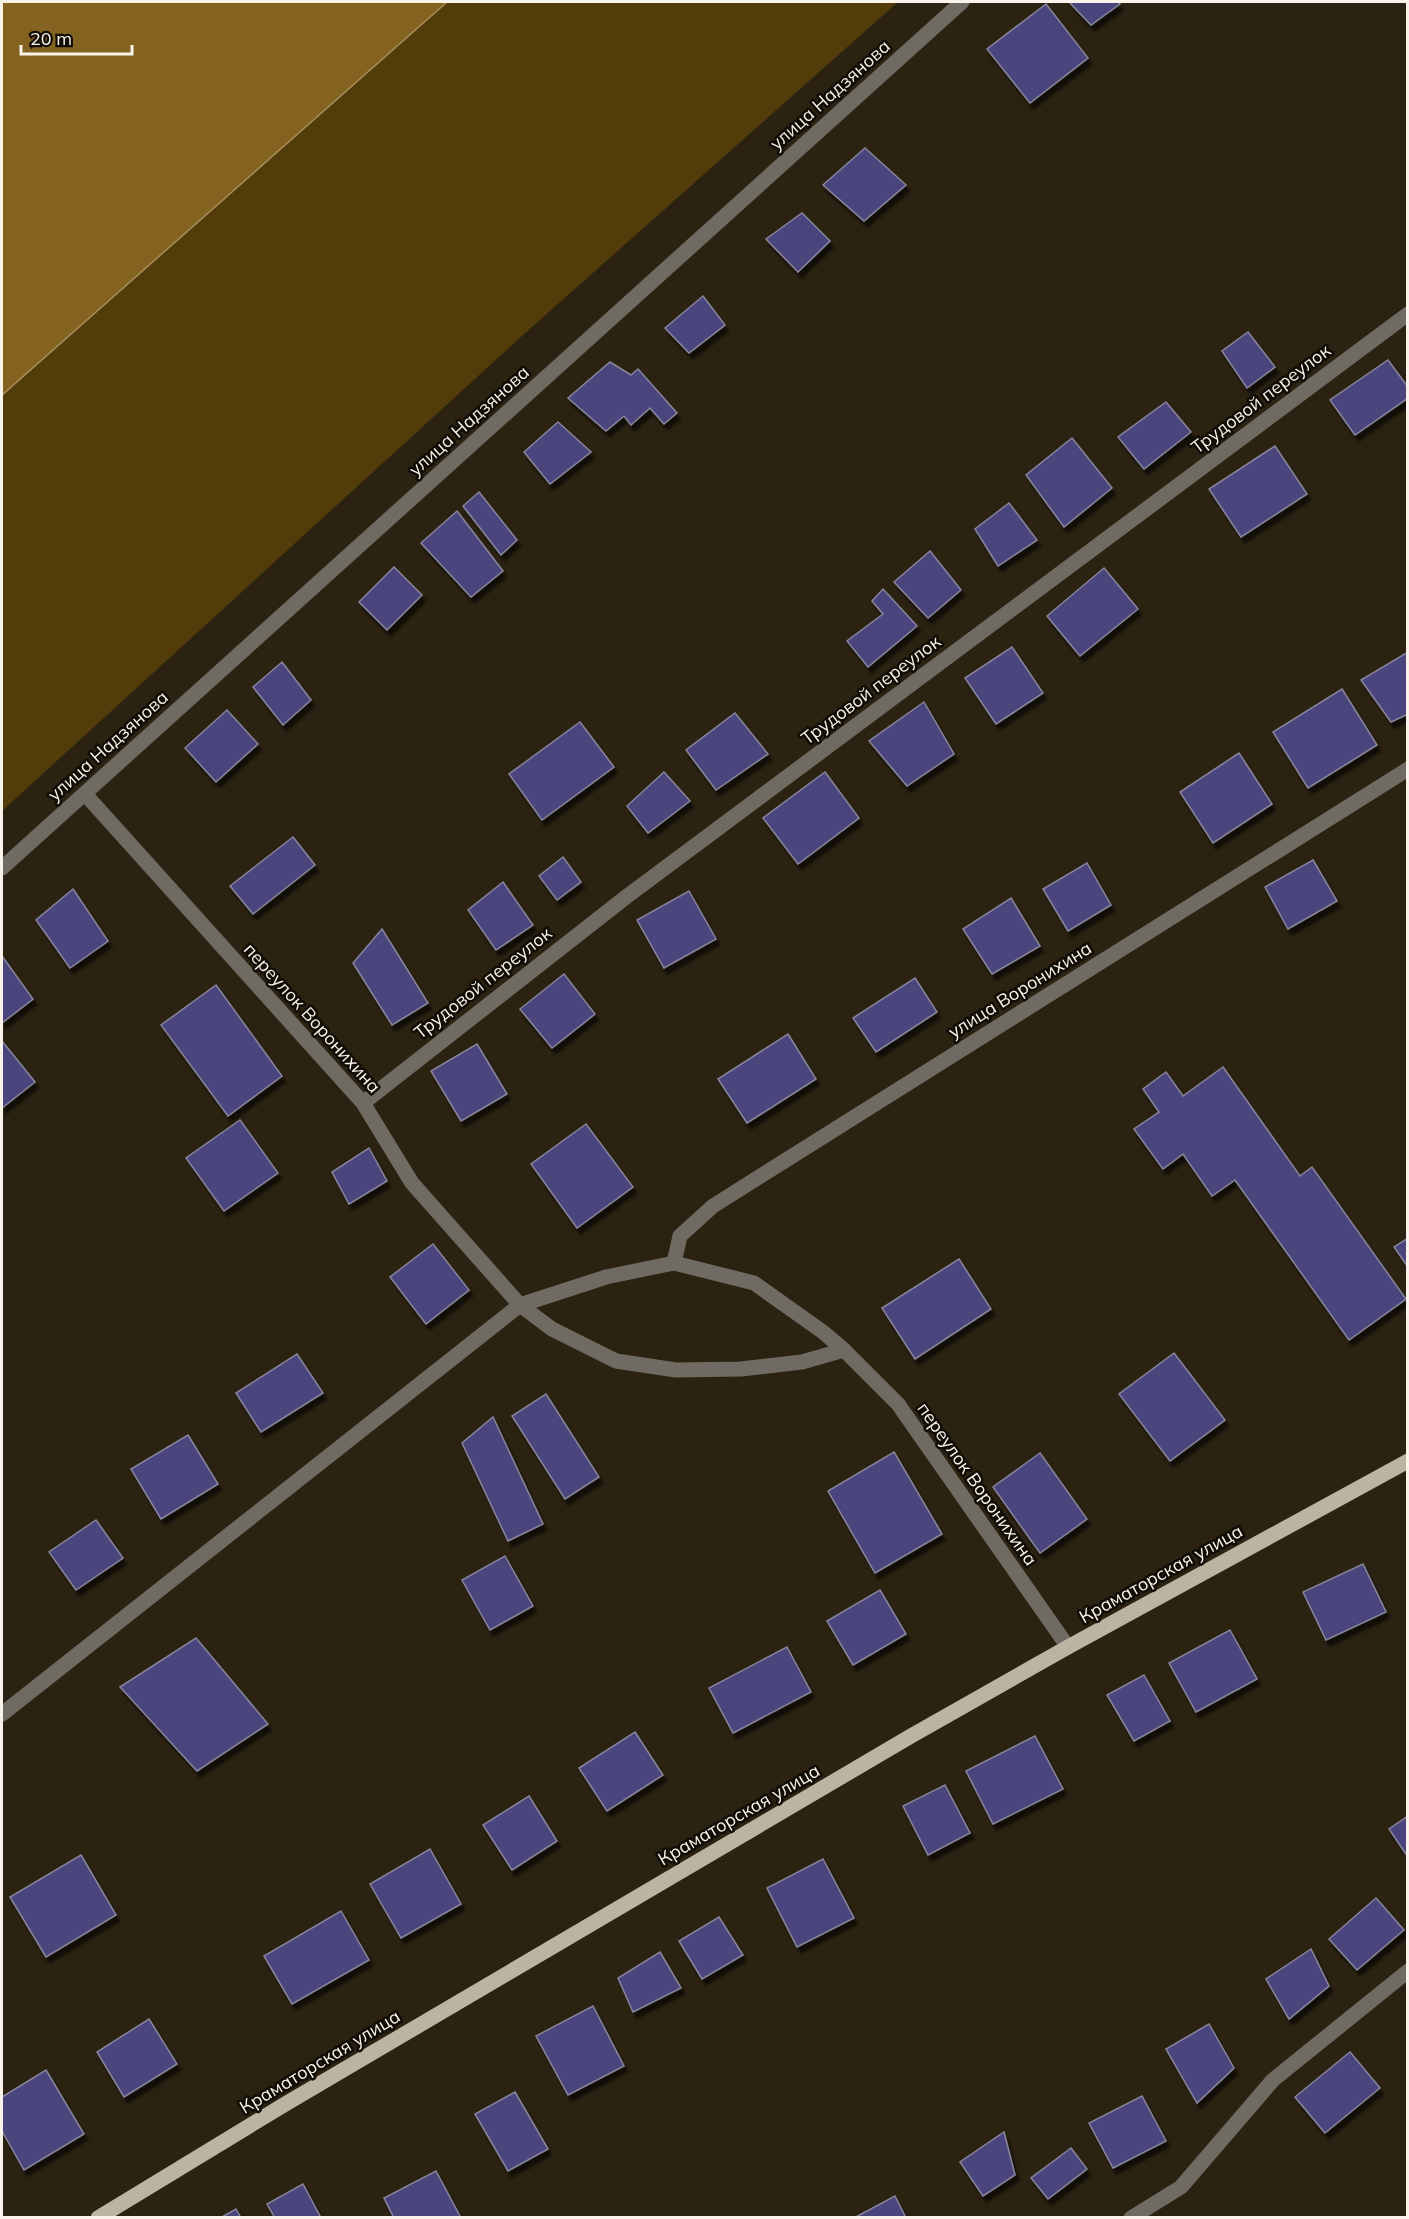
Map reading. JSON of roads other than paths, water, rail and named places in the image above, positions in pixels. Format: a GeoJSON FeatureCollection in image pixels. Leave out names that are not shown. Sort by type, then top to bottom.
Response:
{"type":"FeatureCollection","features":[{"type":"Feature","properties":{"kind":"main road","name":"Краматорская улица"},"geometry":{"type":"LineString","coordinates":[[98,2217],[910,1736],[1407,1461]]}},
{"type":"Feature","properties":{"kind":"street","name":"улица Надзянова"},"geometry":{"type":"LineString","coordinates":[[2,868],[962,2]]}},
{"type":"Feature","properties":{"kind":"street","name":"Трудовой переулок"},"geometry":{"type":"LineString","coordinates":[[363,1103],[626,897],[1407,314]]}},
{"type":"Feature","properties":{"kind":"street","name":"улица Воронихина"},"geometry":{"type":"LineString","coordinates":[[674,1263],[680,1236],[713,1206],[1407,769]]}},
{"type":"Feature","properties":{"kind":"street","name":"переулок Воронихина"},"geometry":{"type":"LineString","coordinates":[[85,794],[363,1103],[412,1183],[520,1305],[552,1329],[616,1361],[676,1370],[741,1369],[802,1362],[844,1350]]}},
{"type":"Feature","properties":{"kind":"street","name":"переулок Воронихина"},"geometry":{"type":"LineString","coordinates":[[520,1305],[606,1277],[674,1263],[754,1283],[823,1332],[898,1404],[1068,1647]]}},
{"type":"Feature","properties":{"kind":"street"},"geometry":{"type":"LineString","coordinates":[[2,1714],[520,1305]]}},
{"type":"Feature","properties":{"kind":"street"},"geometry":{"type":"LineString","coordinates":[[1131,2217],[1181,2187],[1273,2080],[1407,1971]]}}]}
